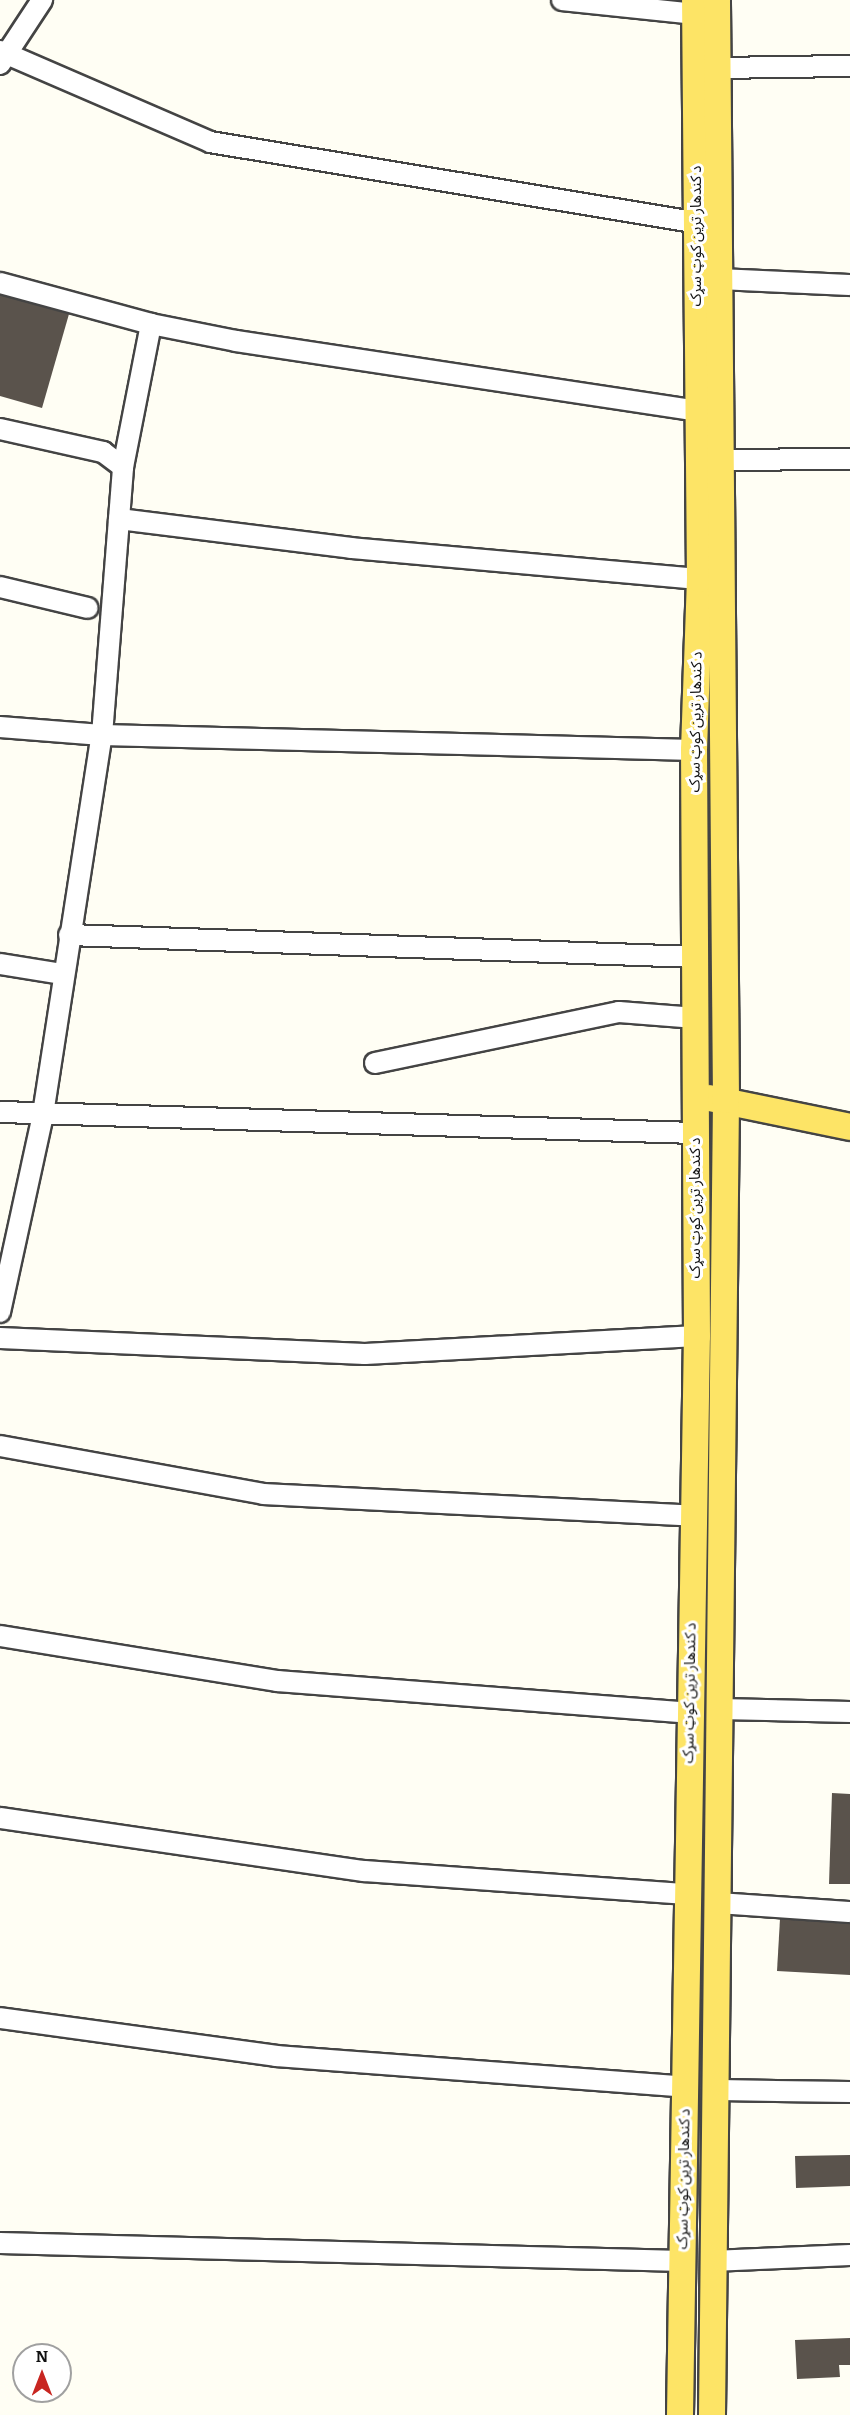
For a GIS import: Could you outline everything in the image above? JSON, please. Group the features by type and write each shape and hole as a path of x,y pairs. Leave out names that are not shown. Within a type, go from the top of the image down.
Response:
{"main road":[{"name":"د کندهار ترين کوټ سړک","path":"712,2415 712,2261 719,2090 717,1903 720,1477 726,1100 723,460 718,279 717,0"},
{"name":"د کندهار ترين کوټ سړک","path":"680,2415 689,1713 697,1336 694,750 700,579 695,7"},
{"path":"696,1097 726,1100 850,1127"},
{"path":"694,1476 720,1477"}],"street":[{"path":"42,0 2,56 210,142 697,223"},
{"path":"562,0 695,7"},
{"path":"718,68 850,66"},
{"path":"718,279 850,285"},
{"path":"0,283 151,324 236,341 698,411"},
{"path":"0,1312 44,1114 62,974 102,735 123,467 151,324"},
{"path":"0,429 104,452 123,467"},
{"path":"723,460 850,459"},
{"path":"119,519 351,548 700,579"},
{"path":"0,587 88,608"},
{"path":"0,727 102,735 694,750"},
{"path":"69,935 696,957"},
{"path":"0,964 62,974"},
{"path":"375,1063 619,1012 696,1018"},
{"path":"0,1112 696,1133"},
{"path":"0,1338 365,1354 697,1336"},
{"path":"0,1446 263,1494 694,1516"},
{"path":"0,1636 277,1681 689,1713"},
{"path":"719,1709 850,1712"},
{"path":"0,1818 364,1871 687,1894"},
{"path":"717,1903 850,1912"},
{"path":"0,2018 276,2056 686,2087"},
{"path":"719,2090 850,2092"},
{"path":"0,2243 683,2261"},
{"path":"712,2261 850,2255"}],"building":[{"path":"0,295 69,314 42,408 0,396"},
{"path":"832,1793 850,1794 850,1884 829,1884"},
{"path":"780,1919 850,1924 850,1975 777,1971"},
{"path":"850,2155 850,2186 796,2188 795,2156"},
{"path":"850,2338 850,2365 839,2365 840,2377 797,2379 795,2340"}]}
